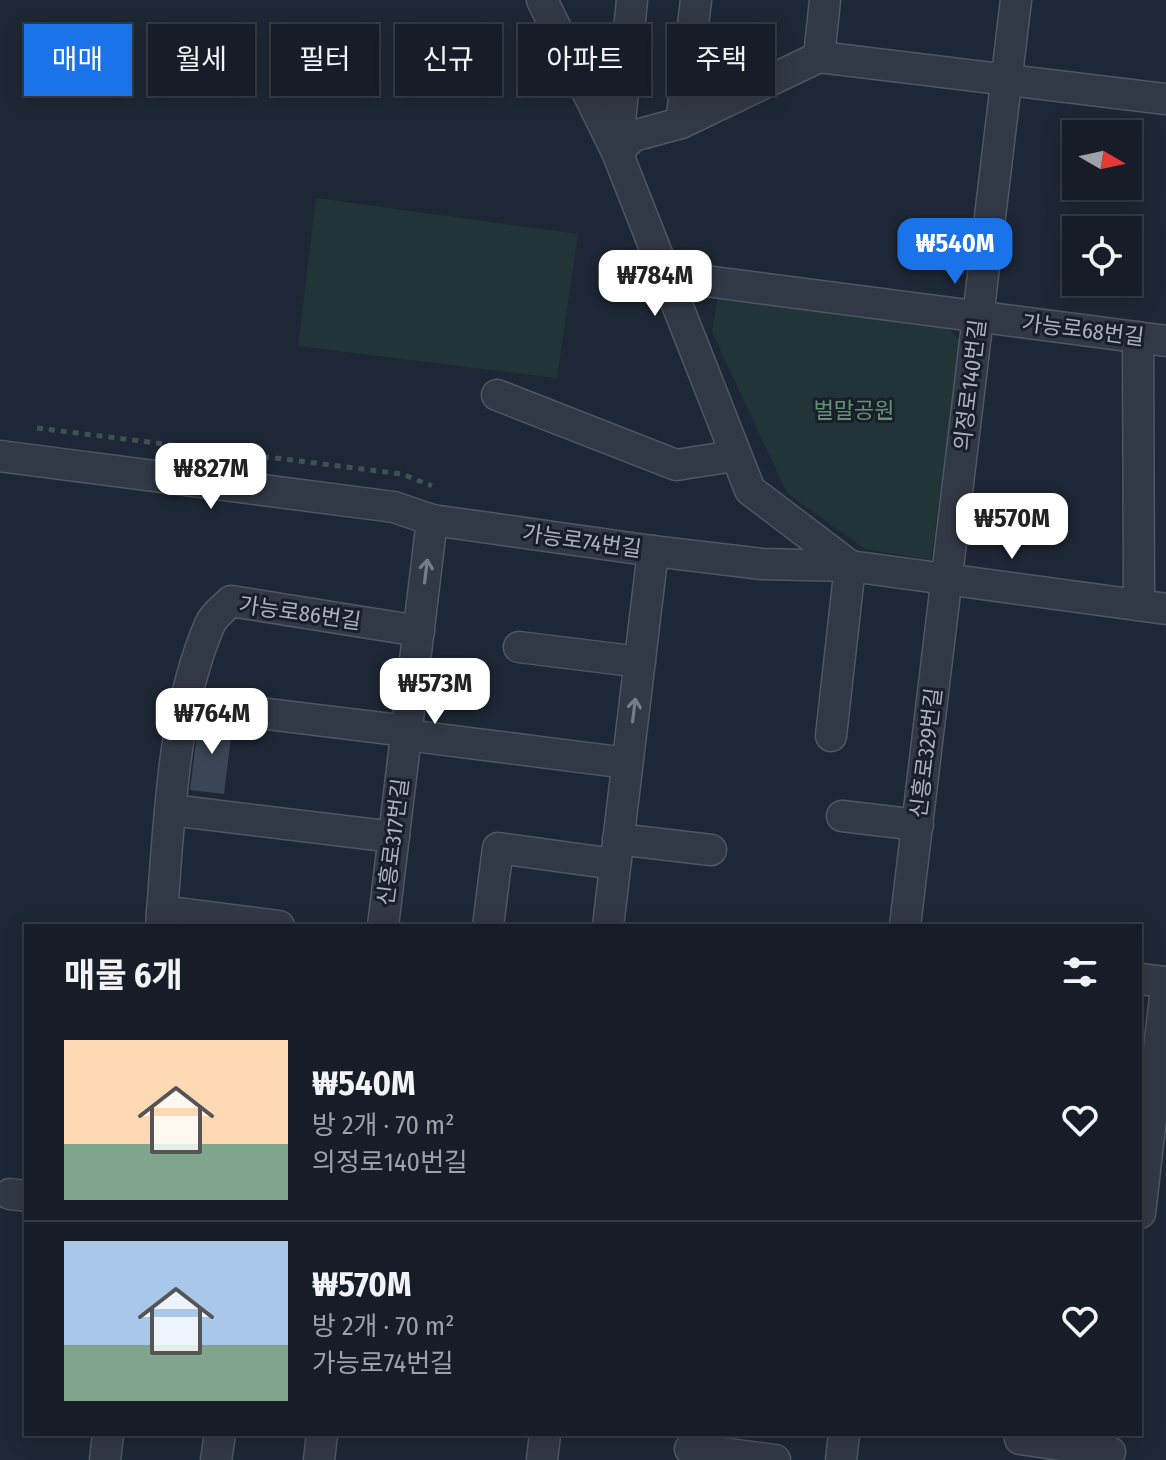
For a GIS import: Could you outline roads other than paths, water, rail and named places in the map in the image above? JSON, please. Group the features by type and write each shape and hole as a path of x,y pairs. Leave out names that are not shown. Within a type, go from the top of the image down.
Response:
{"street":[{"path":"542,0 617,152 668,276 734,456 750,490 850,566 831,736"},
{"path":"617,152 632,0"},
{"path":"681,123 696,0"},
{"path":"819,57 825,0"},
{"name":"의정로140번길","path":"947,579 1016,0"},
{"path":"617,152 633,136 681,123 819,57 1166,99"},
{"name":"가능로68번길","path":"668,276 1152,339"},
{"path":"1152,339 1153,607"},
{"path":"497,395 676,465 734,456"},
{"name":"가능로74번길","path":"0,456 394,507 432,520 653,551 762,564 850,566 1153,607"},
{"name":"신흥로317번길","path":"383,924 432,520"},
{"path":"608,924 653,551"},
{"name":"신흥로329번길","path":"905,924 947,579"},
{"name":"가능로86번길","path":"162,919 171,810 186,704 211,621 231,601 419,631"},
{"path":"519,647 640,662"},
{"path":"186,704 627,763"},
{"path":"171,810 394,837"},
{"path":"842,816 918,825"},
{"path":"488,924 498,848 711,850"},
{"path":"162,919 246,924"},
{"path":"1142,979 1166,982"},
{"path":"1142,1201 1152,1143 1166,989"},
{"path":"105,1460 108,1436"},
{"path":"216,1460 220,1436"},
{"path":"319,1460 322,1436"},
{"path":"542,1460 545,1436"},
{"path":"841,1460 844,1436"},
{"path":"1020,1439 1111,1449"},
{"path":"690,1449 775,1460"}],"park label":[{"name":"벌말공원","path":"854,410"}]}
